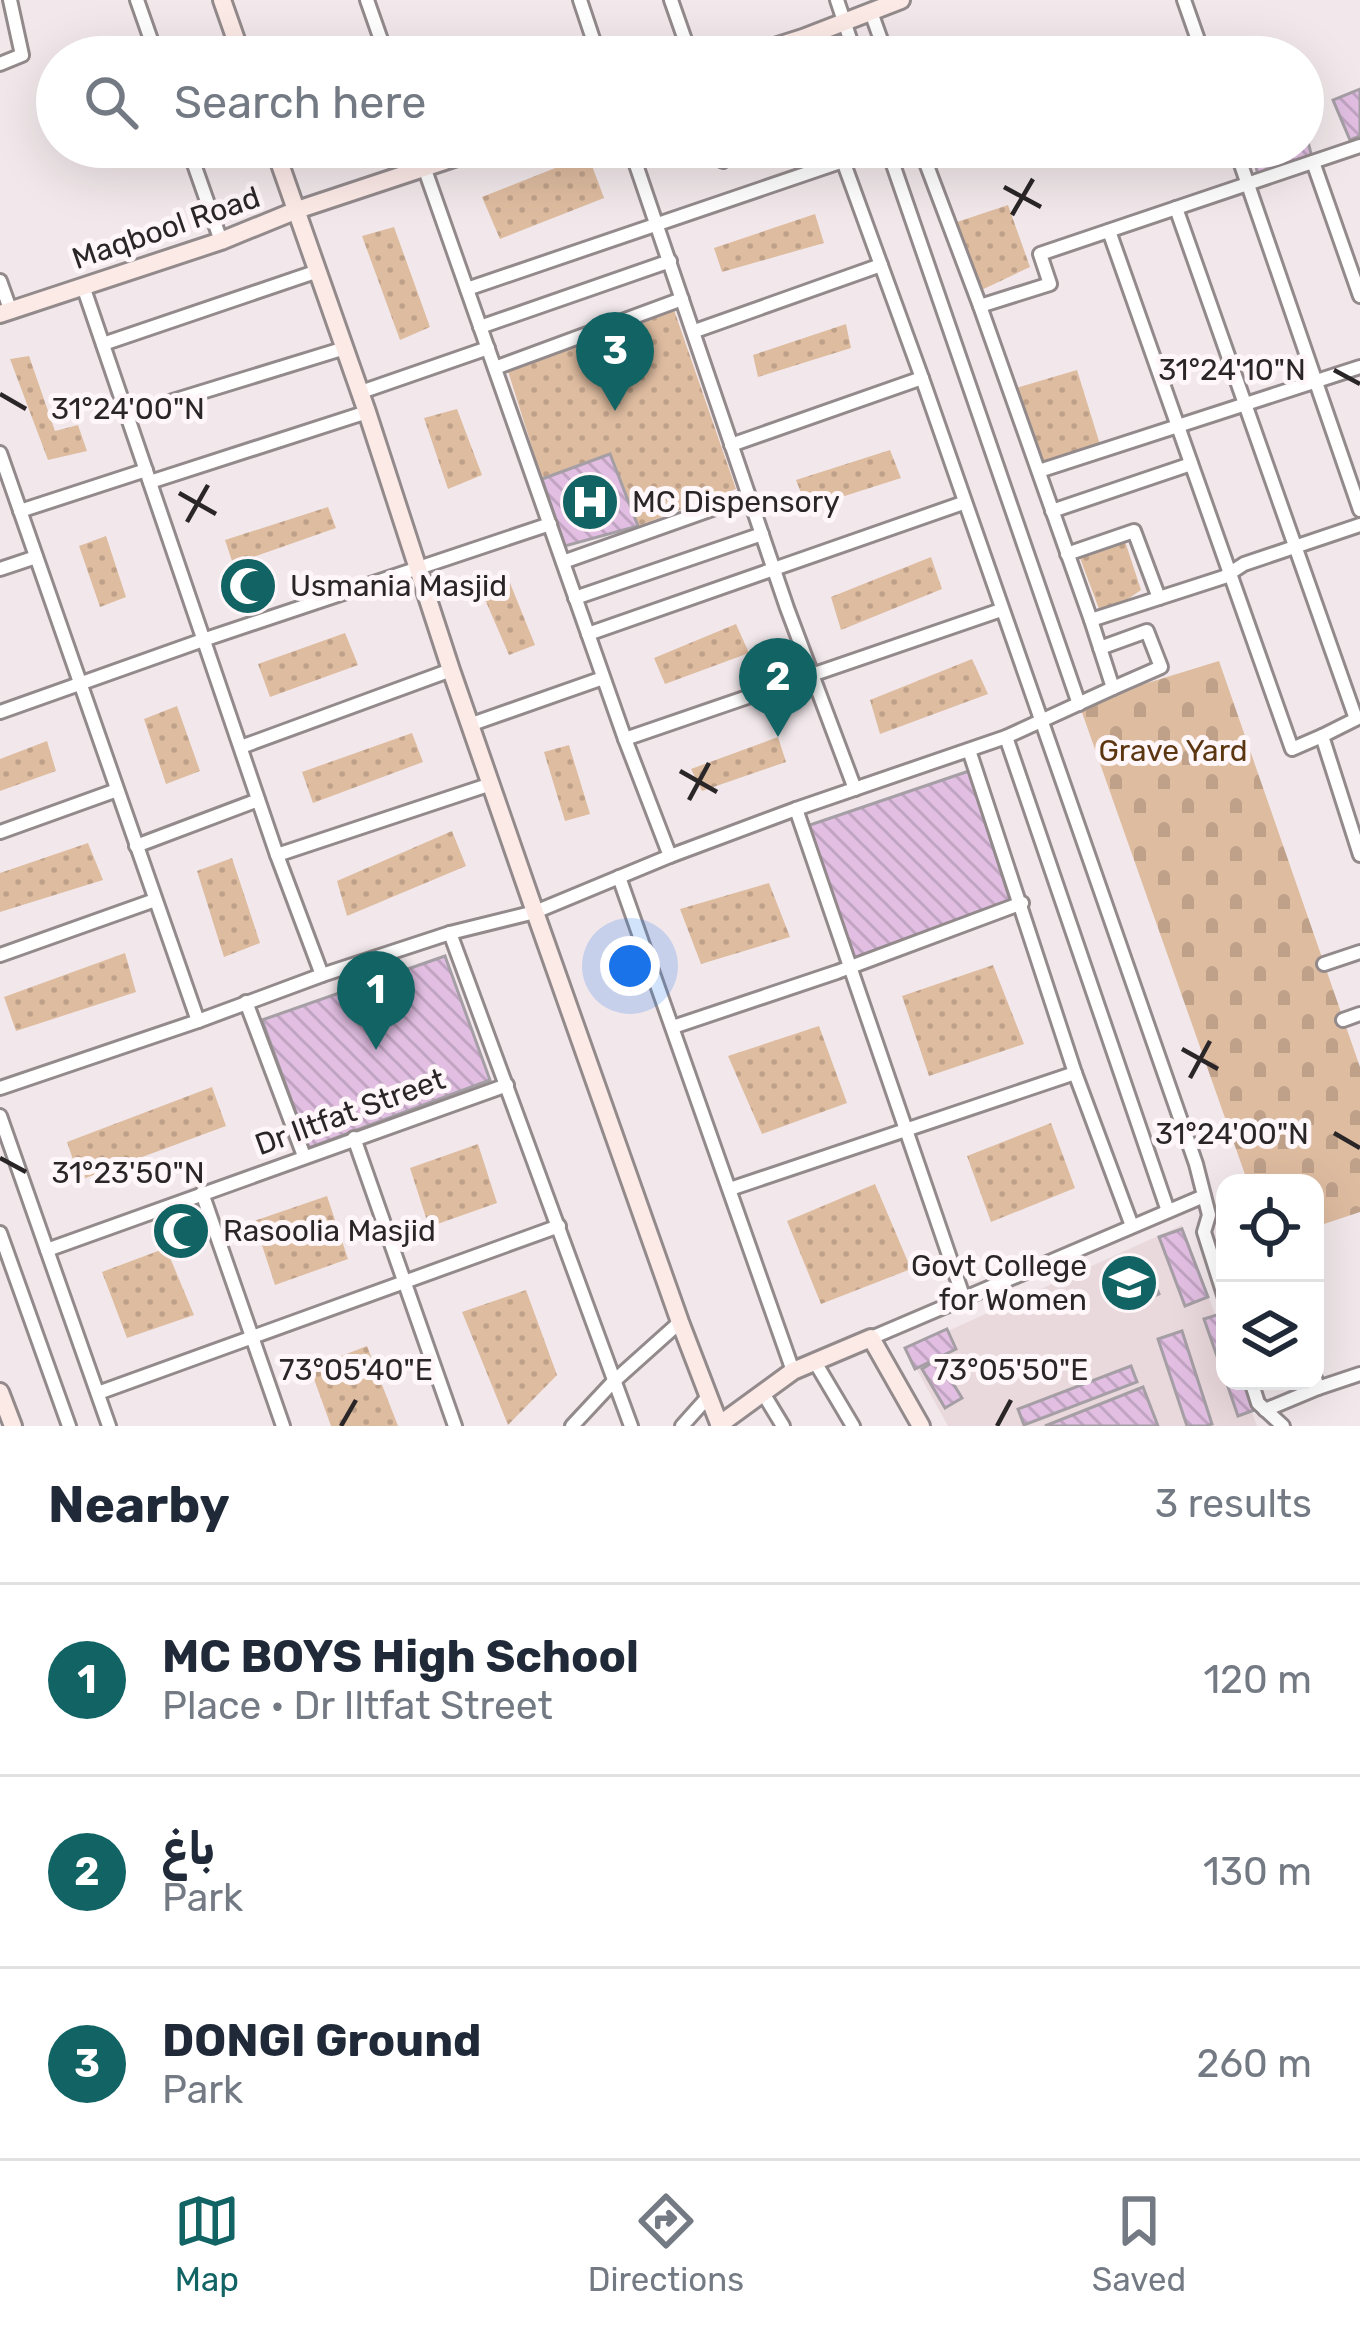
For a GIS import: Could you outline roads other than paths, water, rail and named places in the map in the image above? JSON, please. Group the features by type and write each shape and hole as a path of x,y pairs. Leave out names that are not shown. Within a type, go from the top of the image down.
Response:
{"street":[{"path":"0,64 22,55 10,0"},
{"path":"137,0 150,36"},
{"path":"222,0 235,36"},
{"path":"368,0 380,36"},
{"path":"580,0 592,36"},
{"path":"671,0 684,36"},
{"path":"837,0 849,36"},
{"path":"808,36 901,0"},
{"path":"1184,0 1197,36"},
{"path":"871,12 880,36"},
{"path":"1324,158 1360,146"},
{"path":"195,168 221,241"},
{"path":"281,168 535,912 719,1425 793,1371 1204,1196"},
{"name":"Maqbool Road","path":"5,312 430,168"},
{"path":"637,168 774,569 855,789"},
{"path":"467,289 803,168"},
{"path":"845,168 1151,1033 1204,1196 1209,1215 1204,1232 1220,1282"},
{"path":"894,168 1079,704"},
{"path":"928,168 1113,688"},
{"path":"1242,168 1360,509"},
{"path":"980,306 1050,284 1040,254 1295,168"},
{"path":"1315,168 1360,296"},
{"path":"425,170 670,856"},
{"path":"1109,231 1292,749 1356,719 1176,208"},
{"path":"480,327 670,261"},
{"path":"695,332 881,265"},
{"path":"103,344 318,271"},
{"path":"0,281 5,312"},
{"path":"83,286 322,975"},
{"path":"495,368 682,299"},
{"path":"127,415 345,348"},
{"path":"361,392 488,348"},
{"path":"1039,471 1360,367"},
{"path":"731,445 922,378"},
{"path":"20,511 368,412"},
{"path":"0,453 198,1021"},
{"path":"1052,511 1191,464"},
{"path":"563,562 749,496"},
{"path":"588,634 963,503"},
{"path":"0,712 550,524"},
{"path":"1091,620 1360,525"},
{"path":"1067,554 1134,531 1159,598"},
{"path":"575,598 762,534"},
{"path":"0,569 36,557"},
{"path":"625,739 1001,610"},
{"path":"0,1088 322,975 450,933 535,912 796,809 1006,737 1161,667 1147,631 1100,647"},
{"path":"241,747 451,670"},
{"path":"472,724 603,677"},
{"path":"1322,736 1360,855"},
{"path":"1006,737 1168,1211"},
{"path":"969,750 1132,1226"},
{"path":"277,855 491,784"},
{"path":"0,832 117,790"},
{"path":"136,846 258,800"},
{"path":"796,809 964,1299"},
{"path":"619,877 793,1371"},
{"path":"0,955 155,900"},
{"path":"673,1027 1022,903"},
{"path":"450,933 630,1425"},
{"path":"1324,964 1360,952"},
{"path":"246,1002 304,1156"},
{"path":"1343,1020 1360,1015"},
{"path":"730,1189 1076,1073"},
{"name":"Dr Iltfat Street","path":"47,1250 508,1084"},
{"path":"0,1115 109,1426"},
{"path":"354,1138 455,1426"},
{"path":"202,1193 283,1426"},
{"path":"98,1393 559,1226"},
{"path":"0,1233 69,1426"},
{"path":"572,1426 680,1322"},
{"path":"871,1339 921,1426"},
{"path":"815,1362 853,1426"},
{"path":"1324,1382 1360,1374"},
{"path":"1254,1390 1258,1403 1283,1426"},
{"path":"1265,1410 1304,1390"},
{"path":"0,1392 13,1426"},
{"path":"763,1393 783,1426"},
{"path":"682,1426 707,1398"}],"place":[{"name":"DONGI Ground","path":"615,411"},
{"name":"MC Dispensory","path":"590,502"},
{"name":"Usmania Masjid","path":"248,586"},
{"name":"باغ","path":"778,737"},
{"name":"MC BOYS High School","path":"376,1050"},
{"name":"Rasoolia Masjid","path":"181,1231"},
{"name":"Govt College for Women","path":"1129,1283"}],"park label":[{"name":"Grave Yard","path":"1173,751"}]}
